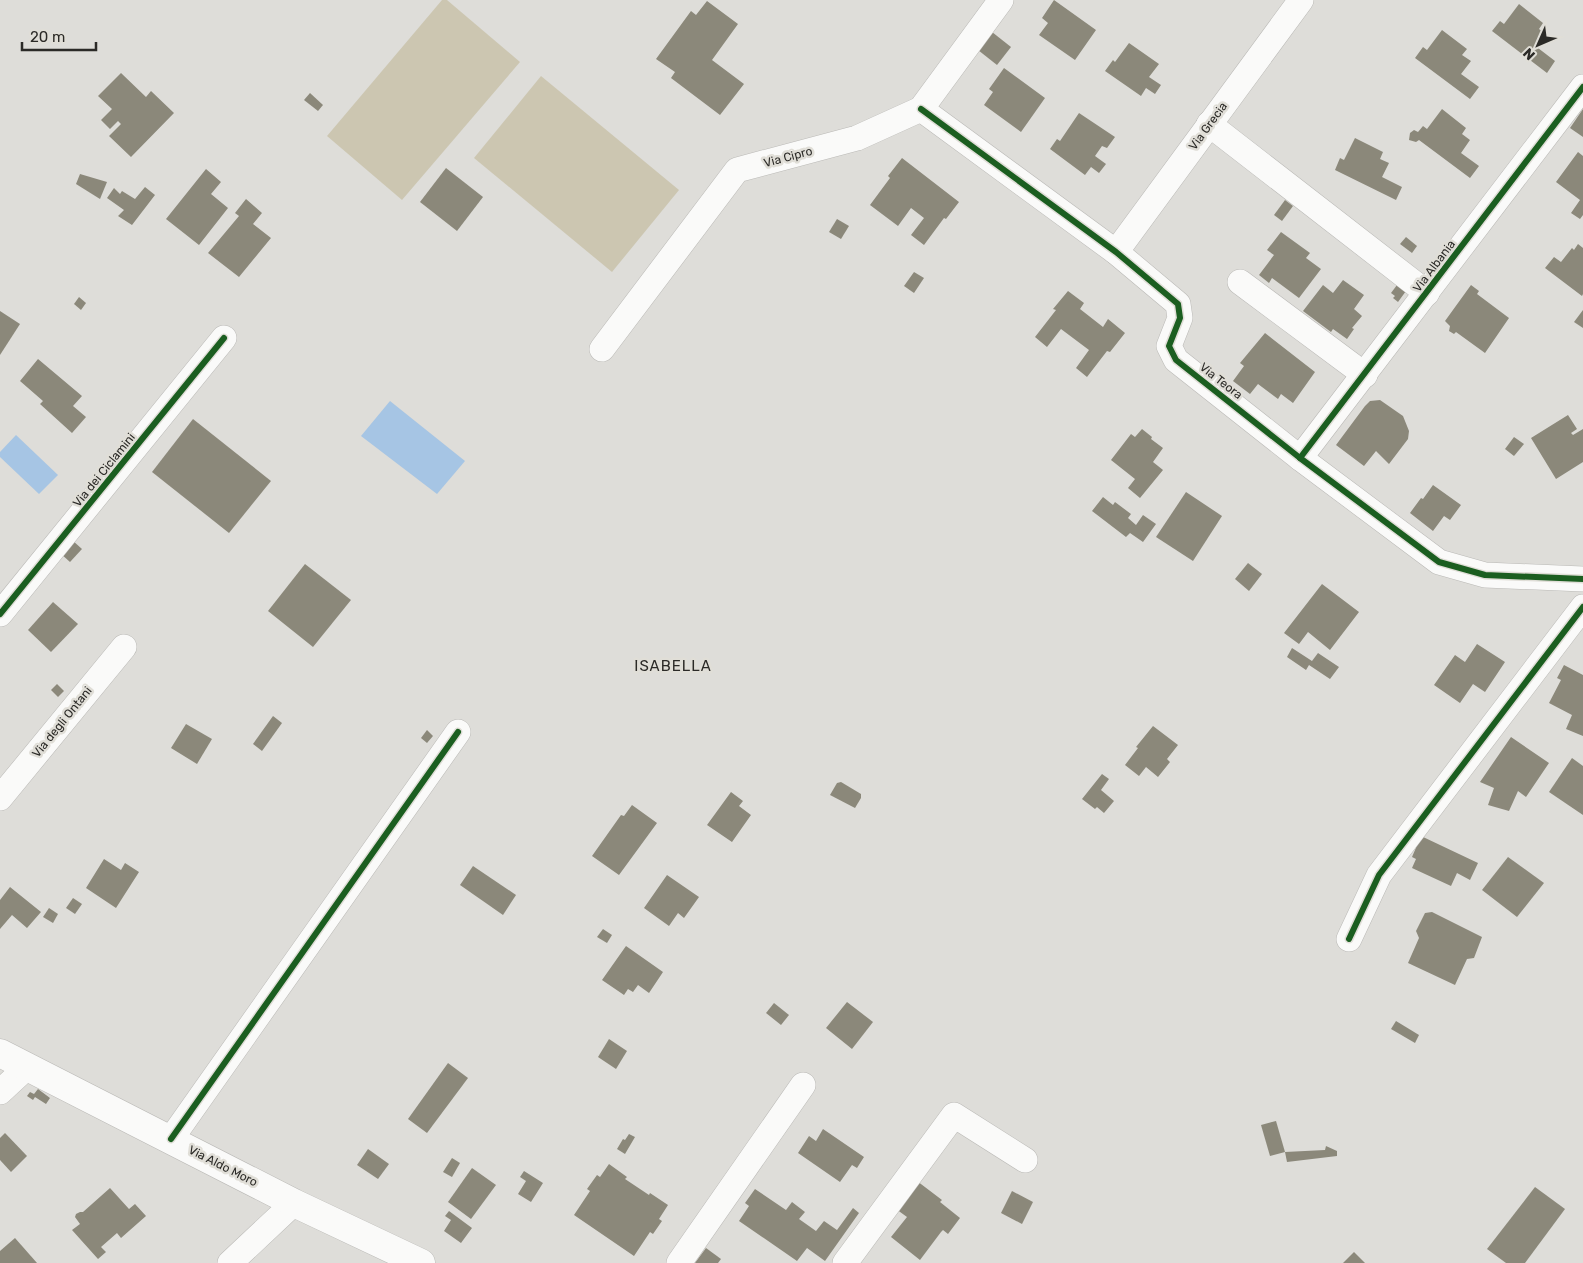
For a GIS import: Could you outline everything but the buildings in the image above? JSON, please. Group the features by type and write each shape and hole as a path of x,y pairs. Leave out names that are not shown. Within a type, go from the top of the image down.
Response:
{"street":[{"name":"Via Cipro","path":"602,349 737,170 857,138 921,109 1002,0"},
{"name":"Via Grecia","path":"1116,252 1301,0"},
{"name":"Via Albania","path":"1300,458 1583,87"},
{"name":"Via Teora","path":"921,109 1116,252 1178,304 1180,318 1169,346 1176,360 1300,458 1439,562 1485,575 1583,579"},
{"path":"1209,124 1427,293"},
{"path":"1240,282 1365,375"},
{"name":"Via dei Ciclamini","path":"0,614 224,338"},
{"path":"1349,939 1379,875 1583,607"},
{"name":"Via degli Ontani","path":"0,798 124,647"},
{"path":"171,1140 458,732"},
{"name":"Via Aldo Moro","path":"0,1052 294,1203 421,1263"},
{"path":"0,1092 27,1067"},
{"path":"679,1263 803,1086"},
{"path":"845,1263 954,1115 1025,1160"},
{"path":"230,1263 294,1203"}],"shaded area":[{"path":"442,0 447,0 520,62 402,200 327,136"},
{"path":"541,76 679,190 612,272 474,158"}],"water":[{"path":"390,401 465,461 437,494 361,436"},
{"path":"16,435 58,475 39,494 0,457 0,452"}],"cycle path":[{"path":"1300,458 1583,87"},
{"path":"921,109 1116,252 1178,304 1180,318 1169,346 1176,360 1300,458 1439,562 1485,575 1583,579"},
{"path":"0,614 224,338"},
{"path":"1349,939 1379,875 1583,607"},
{"path":"171,1139 458,732"}],"district":[{"name":"ISABELLA","path":"673,666"}]}
